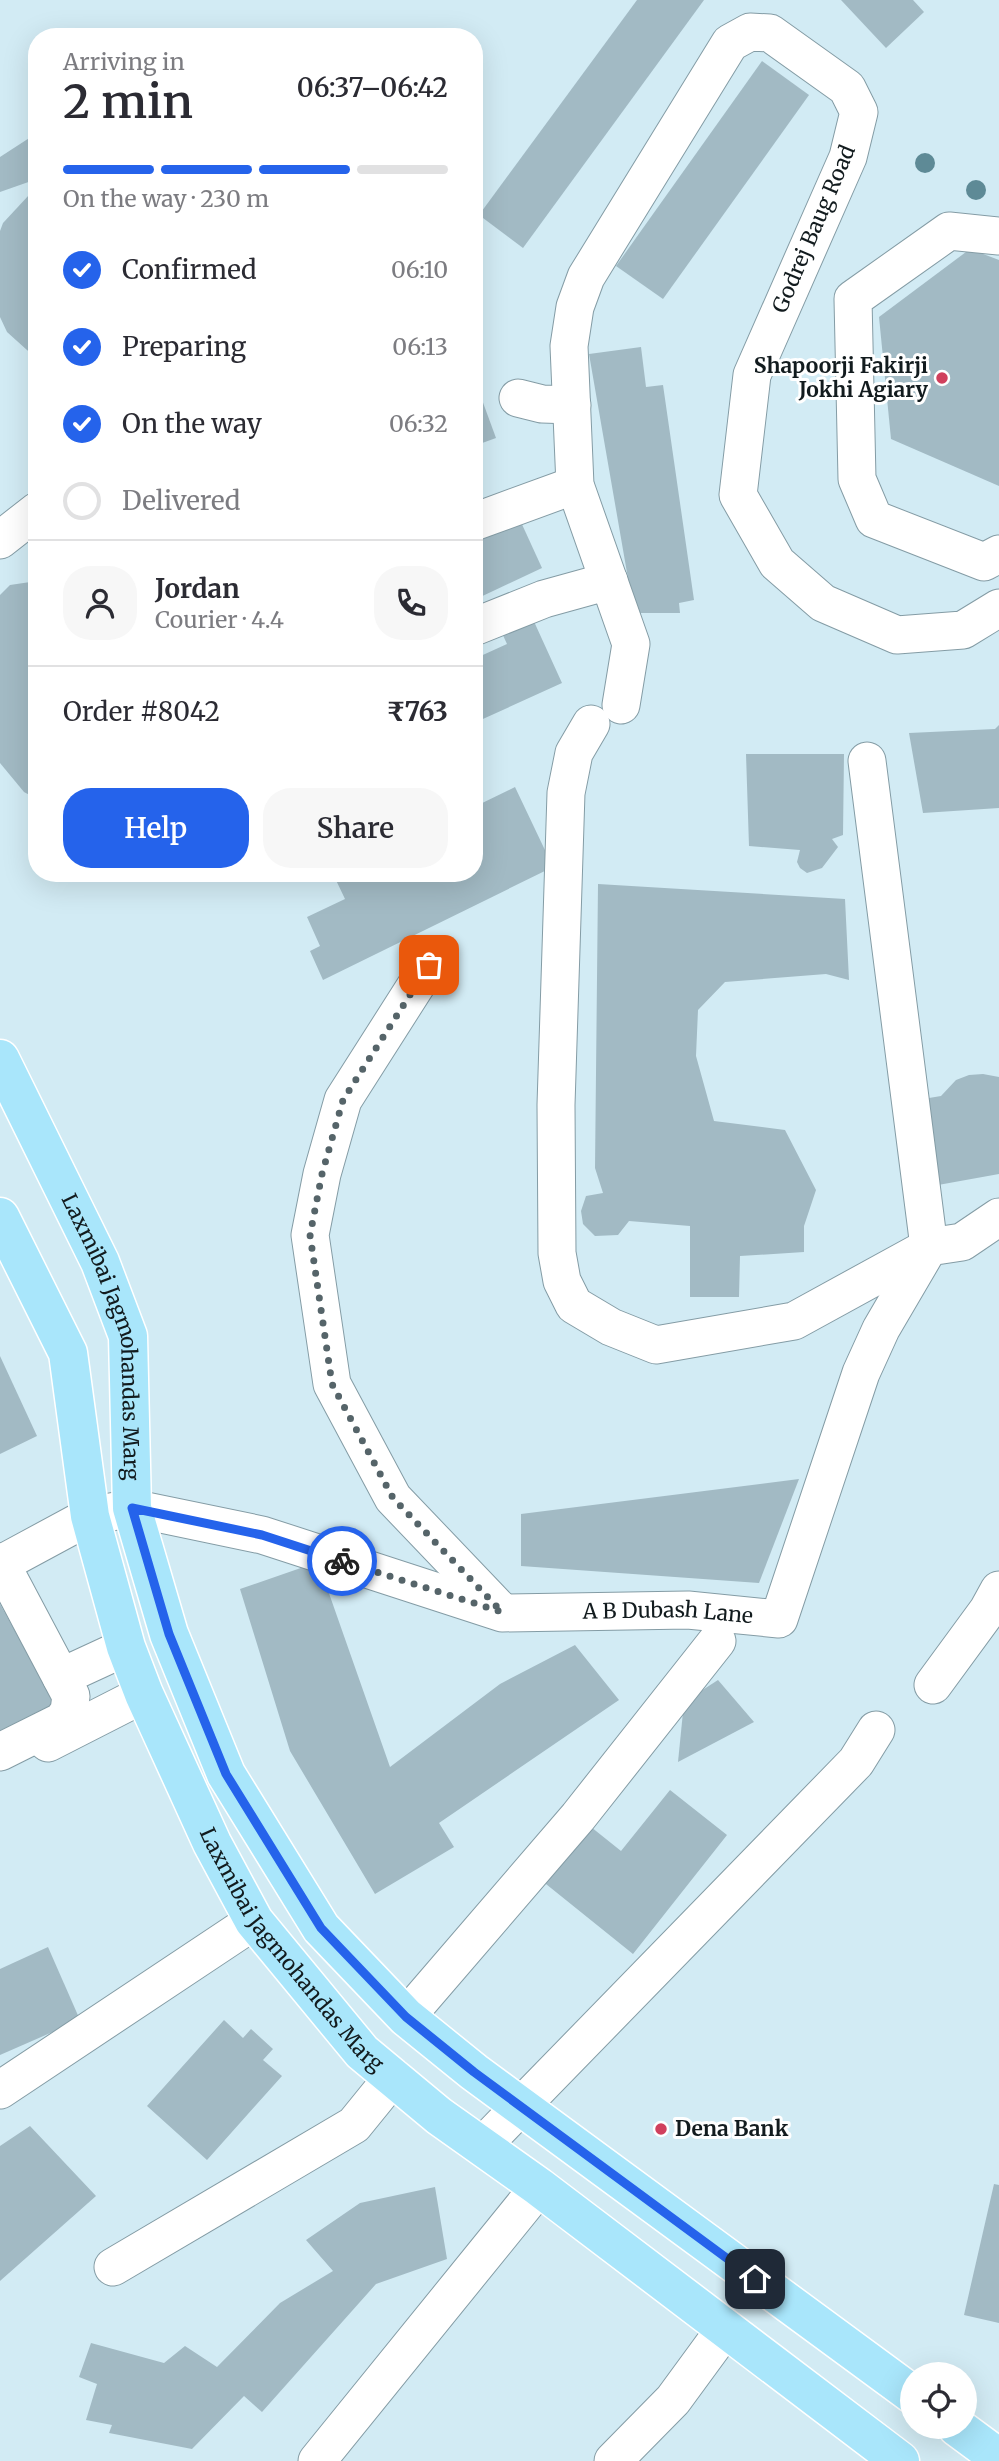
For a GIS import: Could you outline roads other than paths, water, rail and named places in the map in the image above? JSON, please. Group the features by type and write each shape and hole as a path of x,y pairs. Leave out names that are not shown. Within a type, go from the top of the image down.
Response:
{"main road":[{"name":"Laxmibai Jagmohandas Marg","path":"0,1059 100,1262 128,1336 132,1508 169,1634 226,1774 321,1928 406,2017 521,2107 900,2385"},
{"name":"Laxmibai Jagmohandas Marg","path":"0,1217 68,1353 90,1516 126,1647 144,1694 212,1843 254,1921 362,2052 439,2116 539,2188 900,2461"},
{"path":"678,2293 710,2246"},
{"path":"973,2439 999,2458"}],"street":[{"name":"Godrej Baug Road","path":"929,1247 793,1321 656,1345 611,1327 574,1305 562,1281 557,1254 556,1105 566,793 574,753 606,715 631,644 575,485 569,346 575,307 586,277 730,43 750,32 770,33 847,88 859,112 848,157 752,375 738,495 777,563 823,603 897,635 963,631 999,608"},
{"path":"999,236 948,232 853,299 857,479 874,519 984,562 999,554"},
{"path":"517,398 542,404 572,405"},
{"path":"483,519 575,485"},
{"path":"0,540 28,518"},
{"path":"483,623 544,599 608,581"},
{"path":"867,761 929,1247 962,1242 999,1217"},
{"path":"429,965 343,1100 322,1174 310,1235 332,1384 393,1498 502,1612"},
{"name":"A B Dubash Lane","path":"0,1563 90,1516 132,1508 262,1535 502,1612 688,1611 779,1619 861,1373 881,1329 929,1247"},
{"path":"0,1563 71,1696 71,1705 62,1721 0,1752"},
{"path":"933,1685 988,1610 999,1590"},
{"path":"406,2017 578,1817 717,1642"},
{"path":"61,1677 126,1647"},
{"path":"0,1767 144,1694"},
{"path":"482,2146 856,1762 876,1730"},
{"path":"0,2090 254,1921"},
{"path":"113,2267 354,2125 393,2077"},
{"path":"317,2461 539,2188"},
{"path":"613,2461 673,2400 725,2329"}],"place":[{"name":"Shapoorji Fakirji Jokhi Agiary","path":"942,378"},
{"name":"Dena Bank","path":"661,2129"}]}
